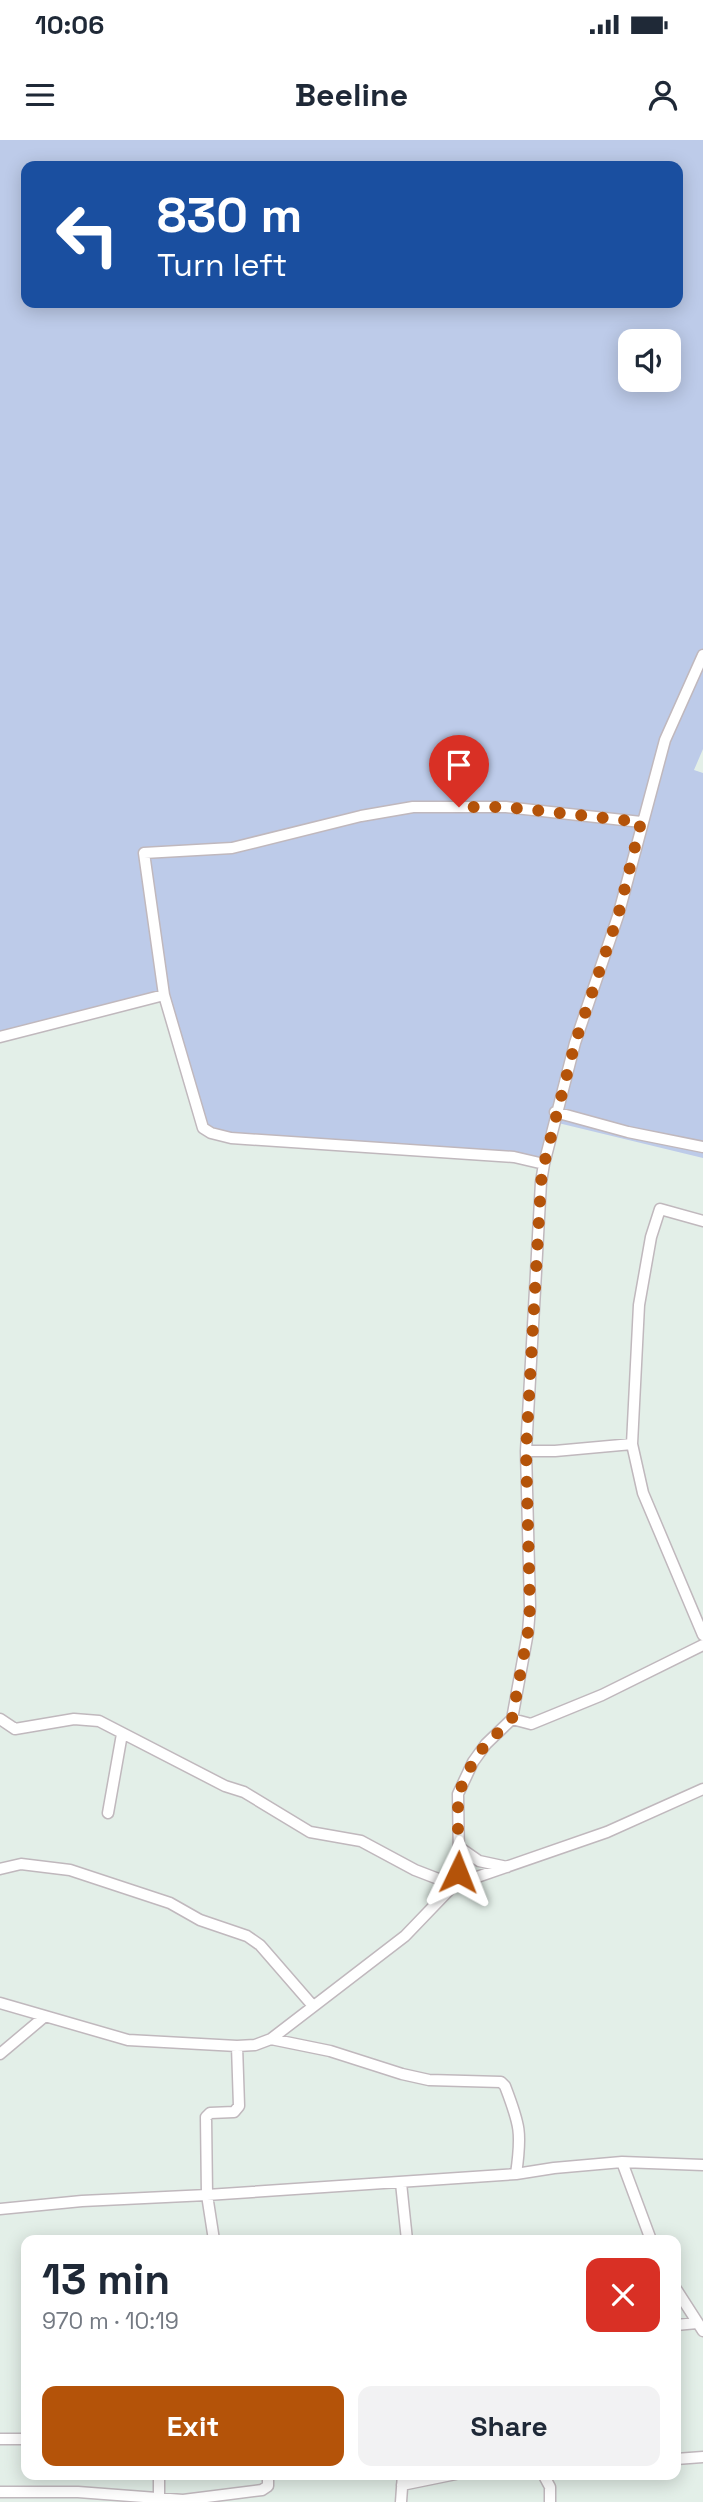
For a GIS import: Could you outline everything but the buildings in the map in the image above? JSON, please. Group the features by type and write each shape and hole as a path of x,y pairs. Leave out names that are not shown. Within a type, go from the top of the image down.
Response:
{"street":[{"path":"454,1885 459,1861 458,1794 464,1777 486,1744 512,1719 528,1632 530,1607 526,1451 544,1164 555,1112 618,916 665,740 703,655"},
{"path":"544,1164 514,1157 232,1138 202,1128 164,995 144,853 232,848 361,816 413,807 506,807 641,822"},
{"path":"0,1037 164,995"},
{"path":"555,1112 628,1132 703,1147"},
{"path":"703,1221 660,1209 651,1237 639,1305 632,1444 643,1493 703,1635"},
{"path":"526,1451 632,1444"},
{"path":"512,1719 531,1724 602,1695 703,1645"},
{"path":"0,1720 15,1729 74,1719 99,1721 225,1786 244,1792 310,1832 360,1842 415,1870 454,1885"},
{"path":"108,1813 122,1734"},
{"path":"0,2003 128,2040 255,2045 271,2039 405,1936 454,1885 607,1832 703,1789"},
{"path":"459,1847 480,1861 510,1867"},
{"path":"0,1869 21,1864 70,1870 170,1903 200,1920 247,1936 261,1945 313,2007"},
{"path":"0,2054 44,2017"},
{"path":"271,2039 330,2051 429,2080 500,2082 505,2086 518,2120 521,2141 516,2174"},
{"path":"213,2235 207,2195 206,2117 210,2113 234,2112 239,2106 237,2046"},
{"path":"622,2162 649,2235"},
{"path":"0,2209 82,2200 401,2183 622,2162 703,2165"},
{"path":"401,2183 406,2235"},
{"path":"681,2297 700,2327"},
{"path":"681,2325 700,2327"},
{"path":"0,2439 21,2439"},
{"path":"681,2459 703,2457"},
{"path":"159,2480 160,2500"},
{"path":"0,2493 78,2492 183,2500 262,2490 268,2486 268,2480"},
{"path":"401,2502 402,2480"},
{"path":"546,2480 550,2487 550,2502"}],"shaded area":[{"path":"0,140 703,140 703,749 694,770 703,773 703,1158 554,1122 544,1164 231,1138 203,1128 164,995 0,1037"}],"route":[{"path":"458,1872 458,1794 473,1762 486,1744 512,1719 528,1632 530,1607 526,1451 544,1164 555,1112 618,916 641,822 506,807 459,807"}]}
